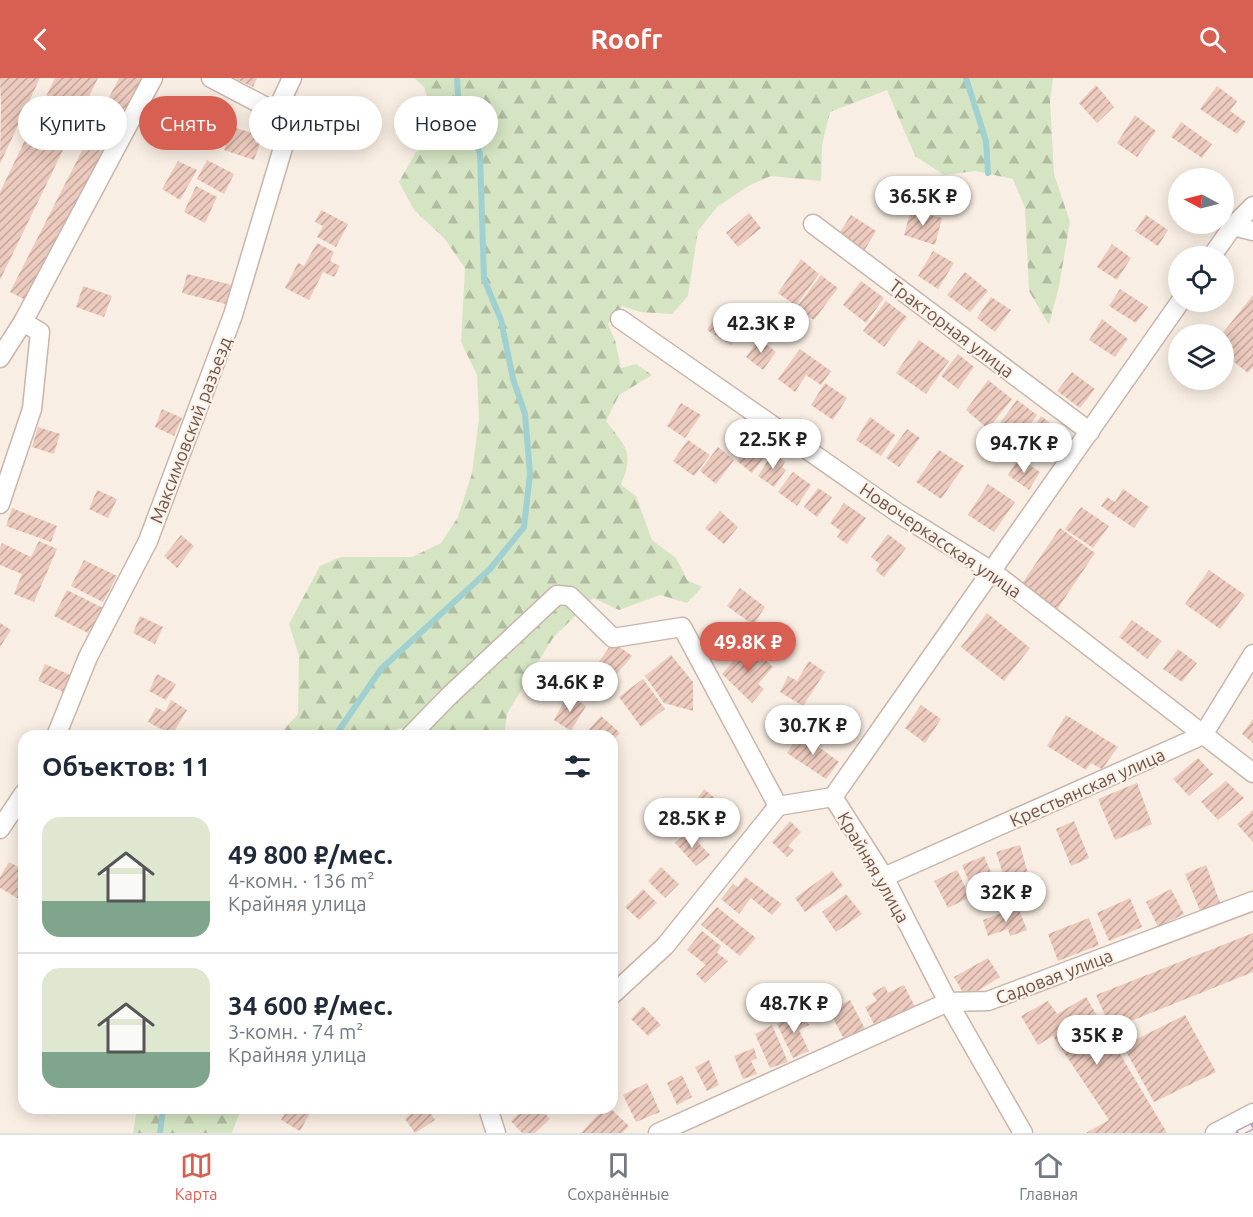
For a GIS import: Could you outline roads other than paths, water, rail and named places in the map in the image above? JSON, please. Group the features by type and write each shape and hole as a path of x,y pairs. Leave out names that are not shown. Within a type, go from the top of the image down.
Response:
{"street":[{"path":"0,358 23,322 153,78"},
{"path":"211,78 249,98"},
{"path":"284,96 292,78"},
{"name":"Максимовский разъезд","path":"58,730 88,657 148,541 233,315 282,150"},
{"path":"1234,225 1253,206"},
{"name":"Тракторная улица","path":"813,224 1090,432"},
{"path":"1234,226 1253,231"},
{"path":"833,797 993,572 1173,312"},
{"name":"Новочеркасская улица","path":"620,320 898,513 993,572 1253,773"},
{"path":"0,504 32,409 40,332 23,322"},
{"path":"416,730 448,696 557,595 570,596 613,638 682,627 777,806 664,946 618,989"},
{"path":"1203,735 1253,654"},
{"name":"Крестьянская улица","path":"884,878 1203,735"},
{"name":"Крайняя улица","path":"777,806 833,797 884,878 948,1002 1023,1133"},
{"path":"0,829 18,802"},
{"name":"Садовая улица","path":"658,1133 948,1002 988,1001 1253,901"},
{"path":"1215,1133 1253,1113"},
{"path":"490,1114 496,1133"}],"waterway":[{"path":"339,730 381,669 490,569 524,527 530,474 525,414 513,379 501,320 484,279 480,153 459,113 457,78"},
{"path":"966,78 986,141 988,173"},
{"path":"160,1133 162,1114"}],"railway":[{"path":"1239,1133 1253,1126"}]}
